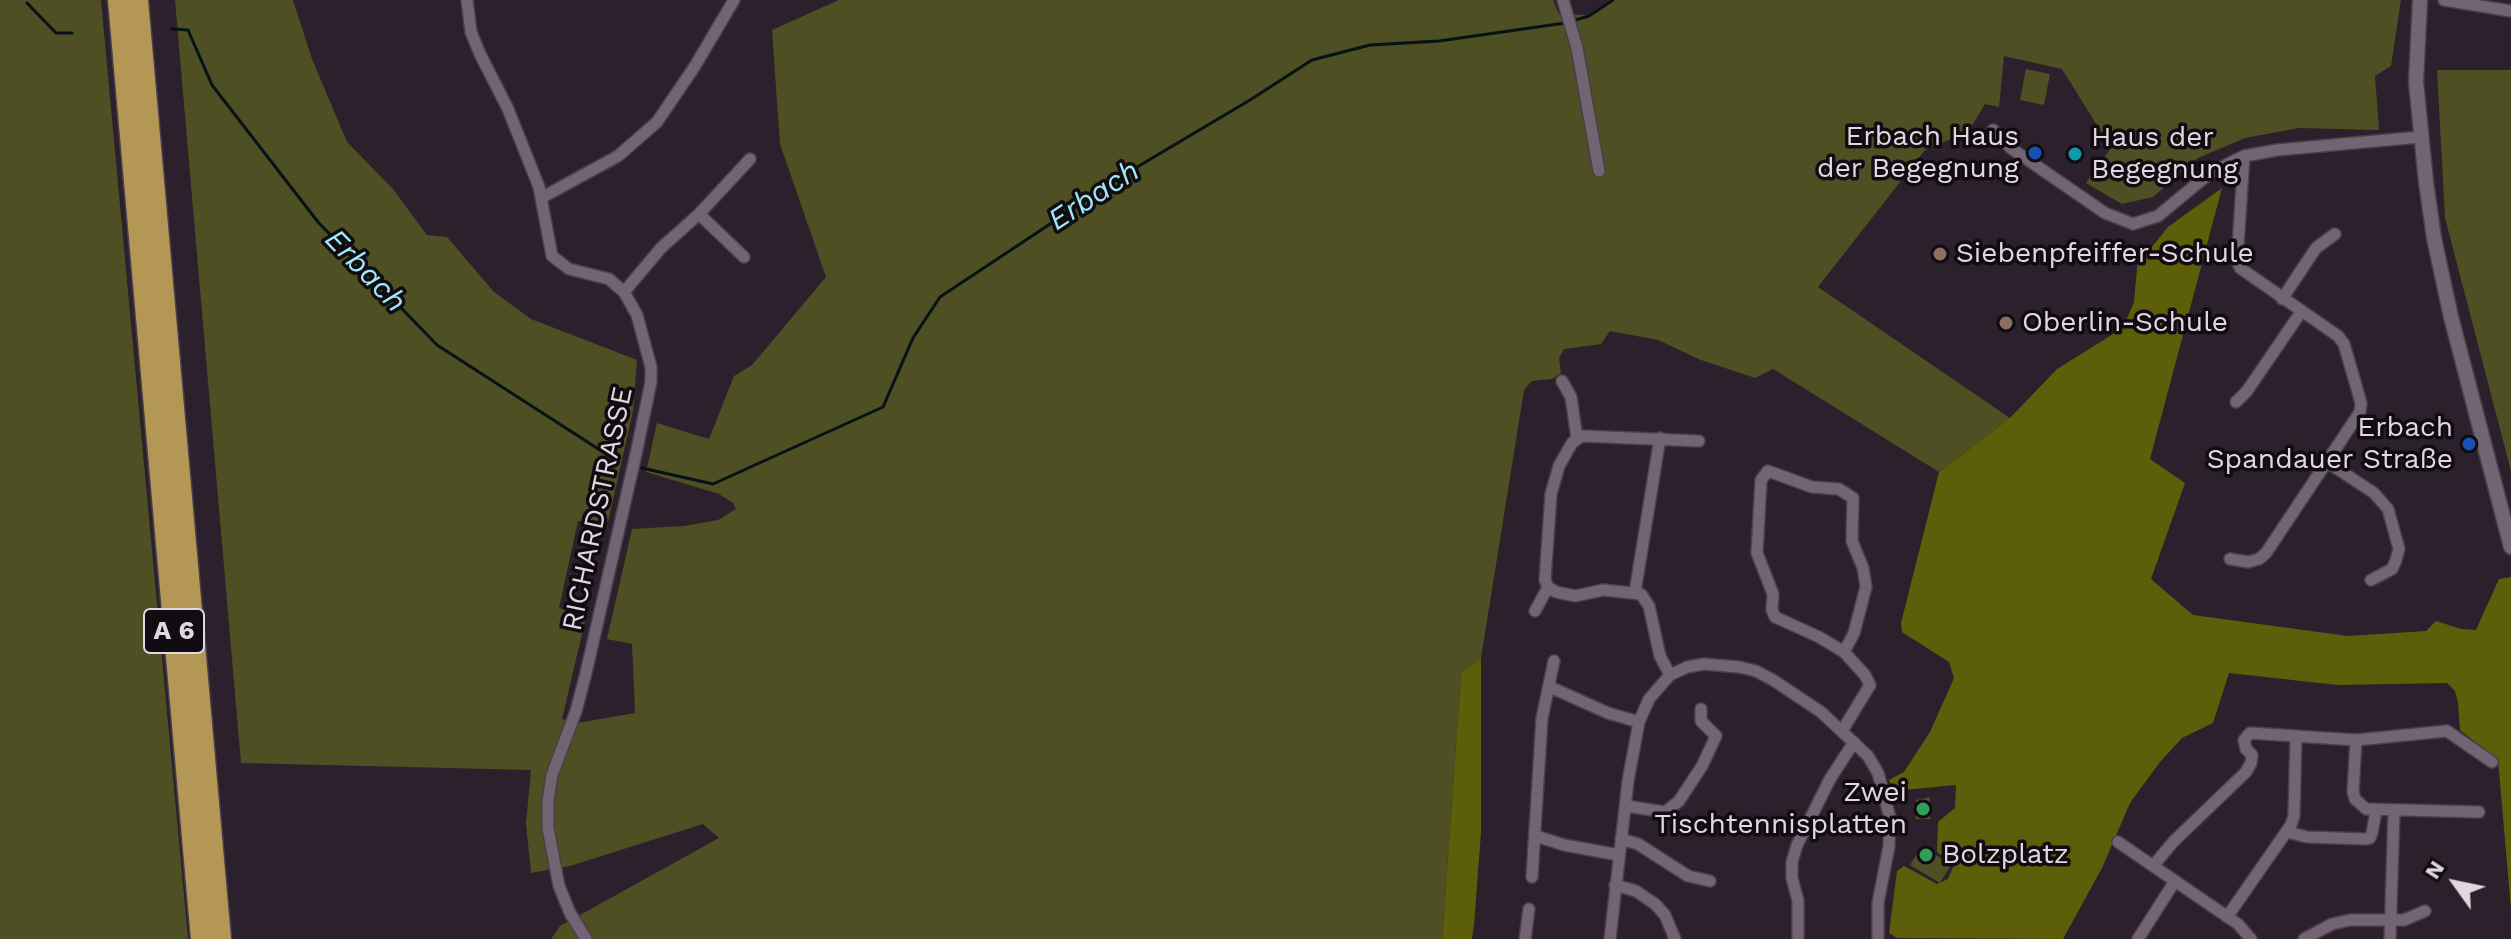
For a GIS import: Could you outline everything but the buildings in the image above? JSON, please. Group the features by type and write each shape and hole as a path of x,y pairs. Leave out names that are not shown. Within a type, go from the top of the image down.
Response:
{"highway":[{"name":"A 6","path":"118,0 201,939"},
{"name":"A 6","path":"138,0 221,939"}],"street":[{"path":"467,0 471,32 516,128 541,198 552,256 569,269 609,279 624,292 661,248 699,214 750,159"},
{"path":"541,198 618,156 657,122 734,0"},
{"path":"1563,0 1599,171"},
{"path":"2420,0 2416,82 2420,137 2437,251 2508,520 2511,547"},
{"path":"2444,0 2511,11"},
{"path":"1993,130 2012,149 2105,213 2133,224 2158,216 2210,173 2244,156 2277,150 2420,137"},
{"path":"2230,559 2248,562 2266,553 2360,412 2361,403 2344,344 2338,336 2240,268 2237,260 2244,156"},
{"path":"699,214 744,257"},
{"path":"2282,299 2316,248 2335,234"},
{"name":"RICHARDSTRASSE","path":"586,939 570,913 559,886 548,828 552,775 576,711 651,382 646,342 637,315 624,292"},
{"path":"2236,402 2247,391 2301,312"},
{"path":"1562,381 1571,397 1577,438 1559,466 1551,494 1545,580 1548,587 1556,592 1575,596 1603,590 1641,594 1649,606 1663,664 1670,675"},
{"path":"1577,438 1699,441"},
{"path":"1635,592 1660,438"},
{"path":"2327,462 2374,493 2388,509 2399,549 2392,569 2371,580"},
{"path":"1842,731 1870,685 1844,652 1781,621 1772,610 1773,594 1757,553 1761,480 1768,471 1812,487 1839,489 1853,498 1852,541 1863,568 1866,587 1854,633 1844,652"},
{"path":"1535,611 1548,587"},
{"path":"1532,877 1542,718 1554,661"},
{"path":"1610,939 1628,781 1639,722 1649,699 1670,675 1687,667 1722,664 1756,671 1796,694 1854,742 1868,756 1878,773 1890,818 1889,846 1878,903 1878,939"},
{"path":"1550,687 1608,713 1639,722"},
{"path":"1626,806 1665,812 1679,801 1702,766 1716,736 1701,721 1701,709"},
{"path":"2153,866 2174,841 2246,772 2252,755 2243,744 2246,735 2252,732 2356,740 2447,731 2492,762"},
{"path":"2227,917 2287,832 2294,816 2296,736"},
{"path":"2356,740 2353,792 2360,805 2376,811 2479,812"},
{"path":"1798,939 1798,901 1792,878 1792,862 1797,845 1830,779 1854,742"},
{"path":"2287,832 2307,837 2370,838 2376,811"},
{"path":"2390,939 2394,811"},
{"path":"1536,836 1575,848 1619,855"},
{"path":"1621,839 1638,844 1688,876 1710,881"},
{"path":"2118,842 2227,917 2251,939"},
{"path":"2138,939 2175,881"},
{"path":"1615,885 1636,891 1655,904 1665,915 1675,939"},
{"path":"1525,939 1529,909"},
{"path":"2304,939 2332,924 2350,920 2412,918 2425,911"}],"shaded area":[{"path":"0,0 101,0 188,939 0,939"},
{"path":"175,0 293,0 312,59 347,142 393,189 427,235 447,237 494,292 531,319 637,360 633,411 608,522 578,521 559,608 586,617 562,719 577,723 635,713 632,644 607,639 632,529 684,526 718,520 736,509 733,503 719,494 646,472 657,423 709,439 734,376 752,365 826,277 780,144 772,30 839,0 1553,0 1559,14 1588,15 1610,0 2401,0 2391,66 2375,76 2379,130 2299,128 2245,138 2198,158 2153,197 2122,204 2086,183 2111,148 2062,69 2004,56 1999,107 1985,104 1968,132 1925,150 1818,287 2010,418 1939,472 1773,369 1755,378 1701,360 1658,340 1610,331 1601,344 1564,349 1559,358 1561,373 1552,379 1532,381 1524,390 1481,658 1461,673 1442,939 551,939 560,926 719,838 703,824 570,866 531,873 526,824 531,770 241,763"},
{"path":"2026,69 2050,74 2044,105 2020,100"},
{"path":"2437,70 2511,70 2511,471 2445,218"},
{"path":"2222,188 2150,459 2185,483 2151,579 2193,615 2348,636 2426,631 2436,621 2476,630 2499,579 2511,577 2511,909 2498,760 2460,730 2455,691 2447,683 2337,685 2229,673 2213,723 2182,738 2130,803 2102,868 2063,939 1897,938 1889,933 1897,871 1904,866 1937,884 1948,879 1954,865 1937,852 1938,822 1955,808 1956,785 1893,791 1889,780 1904,772 1930,732 1954,678 1949,662 1902,632 1901,623 1939,472 2010,418 2057,369 2123,328 2134,302 2138,258 2147,253 2168,227"},
{"path":"1481,658 1481,832 1474,925 1472,939 1442,939 1461,673"},
{"name":"Zwei Tischtennisplatten","path":"1930,797 1930,819 1916,819 1916,800"},
{"name":"Bolzplatz","path":"1922,846 1951,865 1940,883 1910,865"}],"waterway":[{"name":"Erbach","path":"1572,21 1589,16 1613,0"},
{"name":"Erbach","path":"27,3 56,33 72,33"},
{"name":"Erbach","path":"642,468 713,484 883,407 913,338 940,297 1127,173 1312,60 1370,45 1439,41 1565,23"},
{"name":"Erbach","path":"172,29 188,30 212,85 318,222 437,345 617,461"}],"place":[{"name":"Erbach Haus der Begegnung","path":"2035,153"},
{"name":"Haus der Begegnung","path":"2075,154"},
{"name":"Siebenpfeiffer-Schule","path":"1940,254"},
{"name":"Oberlin-Schule","path":"2006,323"},
{"name":"Erbach Spandauer Straße","path":"2469,444"},
{"name":"Zwei Tischtennisplatten","path":"1923,809"},
{"name":"Bolzplatz","path":"1926,855"}]}
